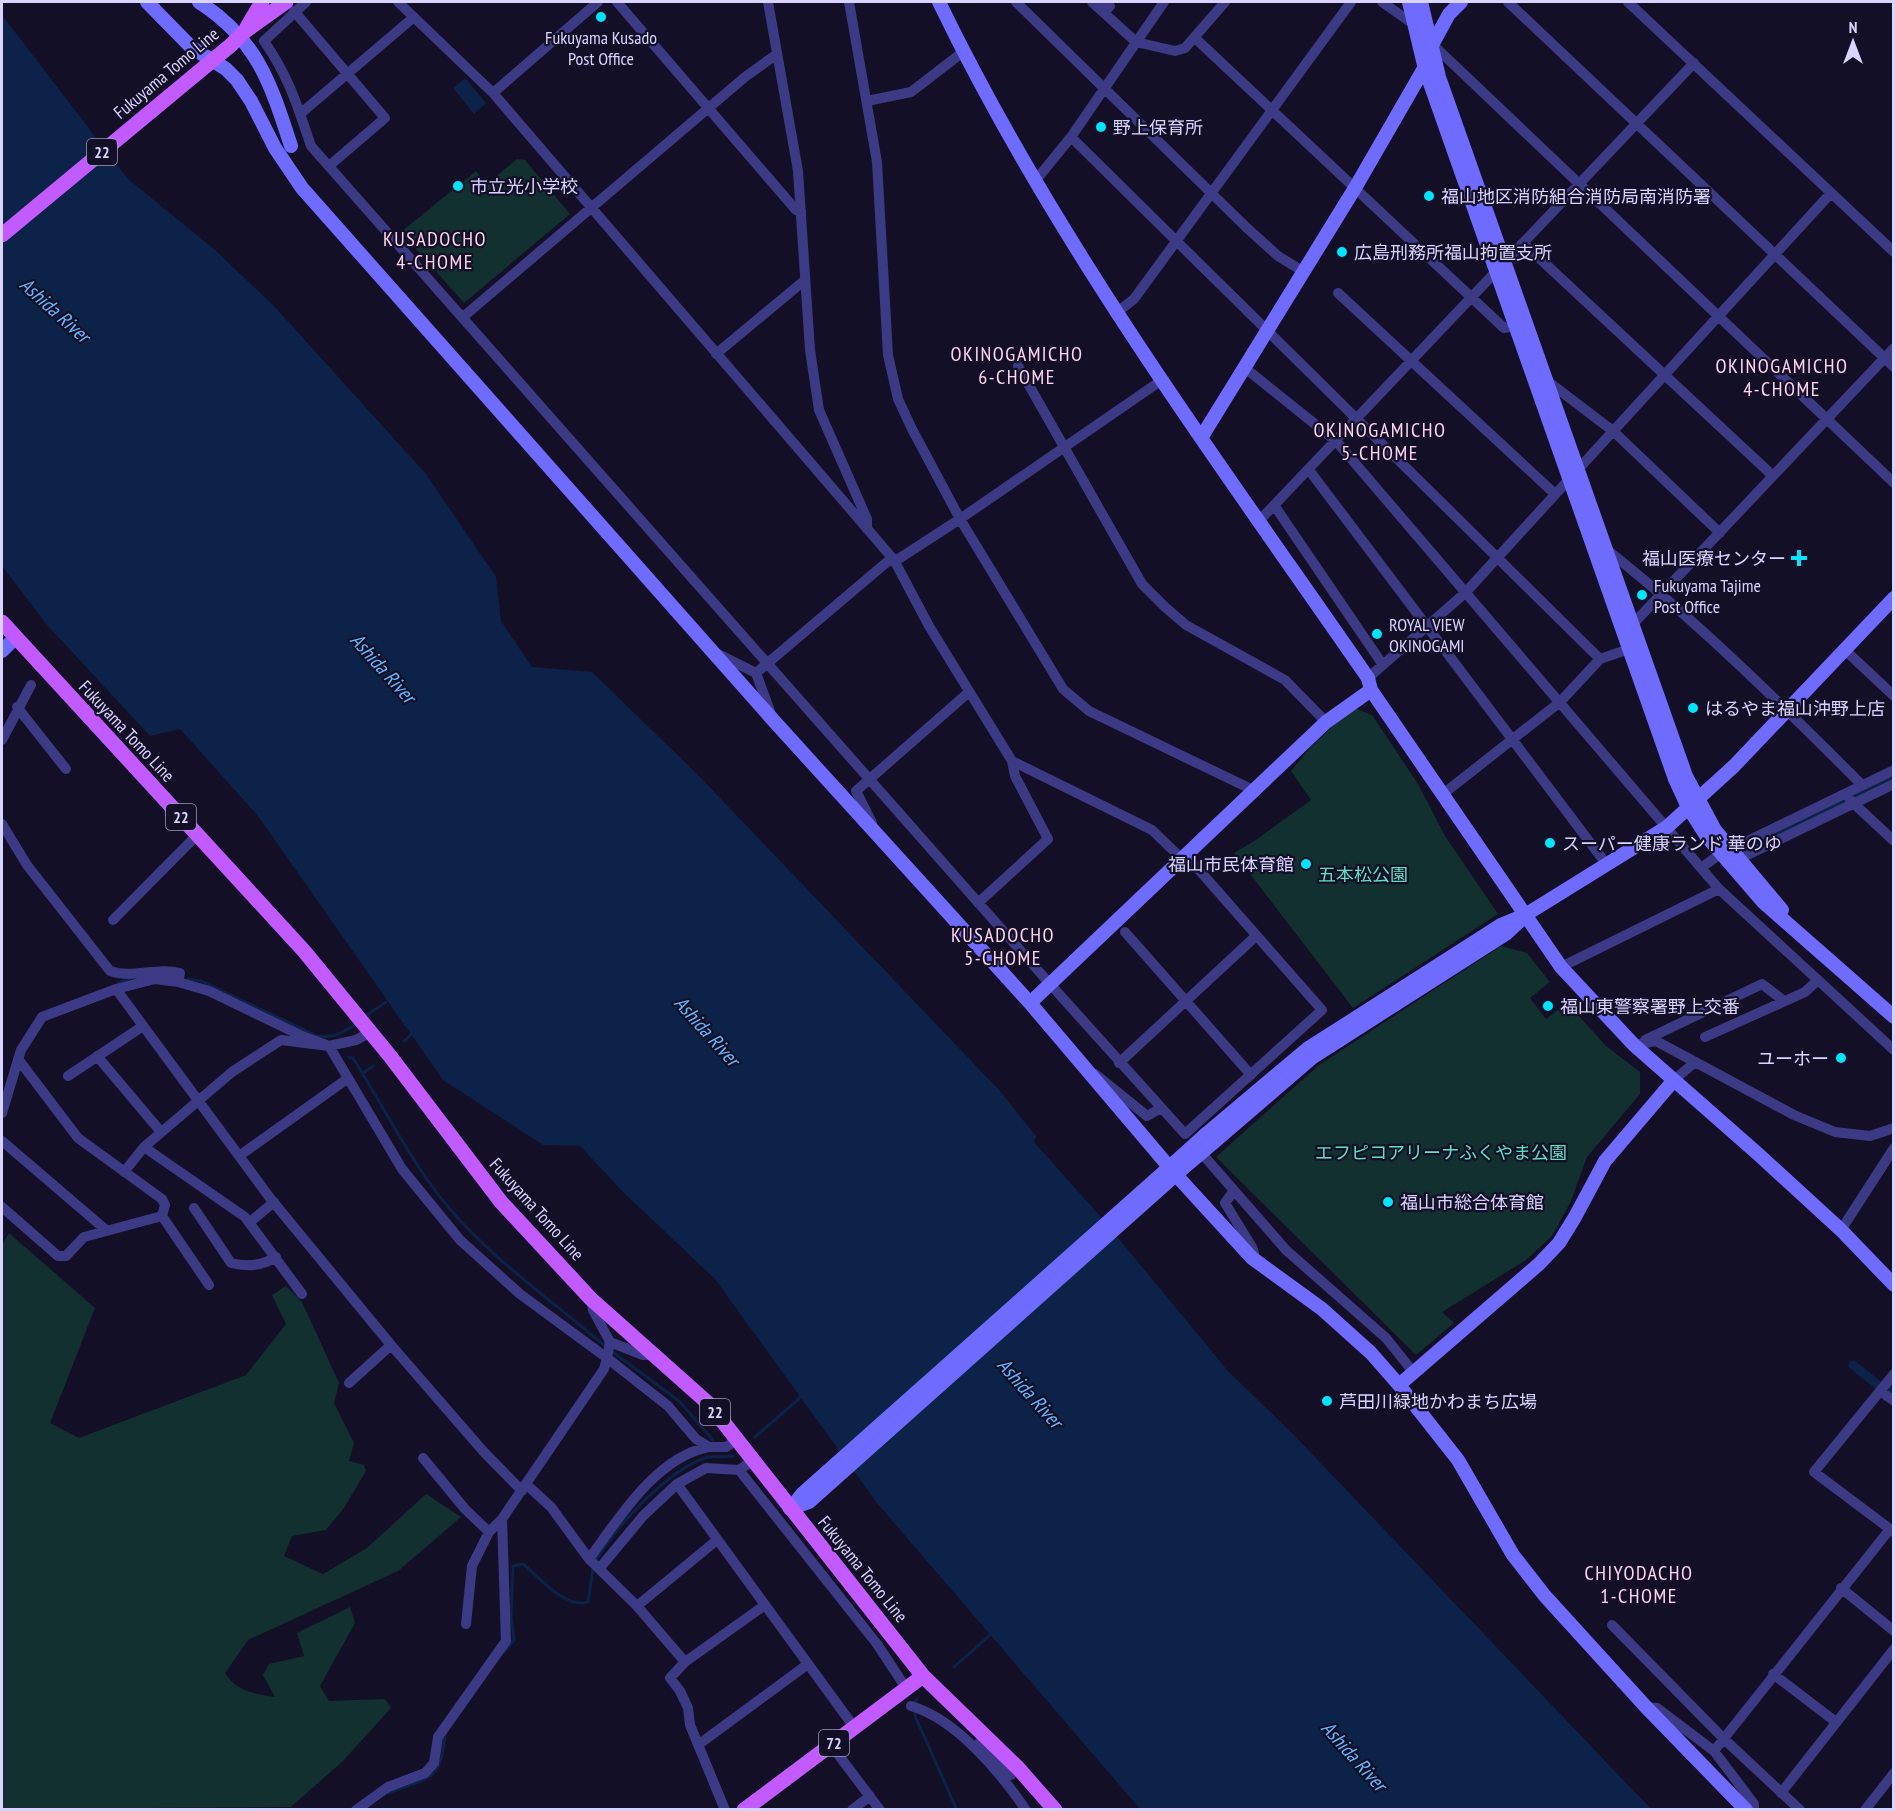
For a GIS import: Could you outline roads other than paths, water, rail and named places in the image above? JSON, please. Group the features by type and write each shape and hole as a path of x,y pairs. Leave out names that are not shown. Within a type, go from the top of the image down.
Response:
{"main road":[{"name":"Fukuyama Tomo Line","path":"2,236 231,45 244,32 262,2"},
{"name":"Fukuyama Tomo Line","path":"244,32 290,7"},
{"name":"Fukuyama Tomo Line","path":"2,622 14,639 304,951 364,1024 501,1202 591,1299 709,1404 923,1676 1015,1772 1055,1809"},
{"name":"72","path":"744,1809 923,1676"}],"street":[{"path":"147,2 207,64 237,80 275,148 302,188 880,840 1030,1003 1076,1061 1171,1172 1251,1258 1322,1309 1371,1353 1458,1460 1520,1563 1545,1596 1646,1707 1746,1809"},
{"path":"199,2 226,21 255,55 280,112 291,146"},
{"path":"306,2 290,7 264,40 283,68 311,146 1119,1063 1185,1134 1233,1192 1286,1250 1386,1338 1414,1373"},
{"path":"398,2 492,93 894,560 969,692 1012,761 1015,776 1048,839 978,903"},
{"path":"492,93 598,2"},
{"path":"617,2 796,210 801,211"},
{"path":"768,2 798,171 810,350 819,410 867,519 867,529"},
{"path":"849,2 877,162 888,355 898,399 960,519 1051,673 1073,699 1089,711 1254,790"},
{"path":"939,2 963,52 1116,313 1561,967 1634,1045 1841,1230 1893,1285"},
{"path":"1016,2 1278,256 1304,272"},
{"path":"1092,2 1136,42 1175,51 1185,48 1225,2"},
{"path":"1104,13 1110,6 1105,2"},
{"path":"1036,180 1071,137 1164,2"},
{"path":"1116,313 1134,299 1351,2"},
{"path":"1382,2 1415,26 1893,483"},
{"path":"1408,2 1425,69 1545,380 1629,649 1675,779 1763,902 1808,939 1893,1017"},
{"path":"1421,2 1439,77 1500,267 1515,326 1605,549 1686,776 1692,803"},
{"path":"1201,438 1355,188 1425,69 1432,44 1449,14 1461,2"},
{"path":"1508,2 1893,367"},
{"path":"1628,2 1893,252"},
{"path":"290,7 385,118 329,166"},
{"path":"300,114 414,16"},
{"path":"1195,38 1503,328 1515,326"},
{"path":"867,101 911,92 963,52"},
{"path":"463,317 744,77 777,54"},
{"path":"1259,520 1694,63"},
{"path":"1071,137 1600,659"},
{"path":"1030,1003 1183,856 1326,722 1370,684 1383,665 1465,593 1831,193"},
{"path":"1523,243 1772,476"},
{"path":"716,354 805,280"},
{"path":"1338,292 1555,494"},
{"path":"1632,624 1893,348"},
{"path":"1018,366 1142,584 1165,608 1186,625 1284,680 1326,722"},
{"path":"1245,368 1336,441 1719,889 1893,1050"},
{"path":"756,673 887,562 894,560 960,519 1162,380"},
{"path":"1545,380 1613,431 1720,533"},
{"path":"1309,470 1607,865"},
{"path":"1274,505 1383,665"},
{"path":"1605,549 1662,594 1788,711 1862,785"},
{"path":"790,1509 806,1498 1209,1138 1313,1057 1508,933 1525,915 1667,827 1734,766 1846,651 1893,598"},
{"path":"2,651 14,639"},
{"path":"1443,794 1560,702 1600,659 1629,649"},
{"path":"1846,651 1893,696"},
{"path":"714,653 756,673 774,721"},
{"path":"2,740 17,707 31,685"},
{"path":"880,840 856,791 969,692"},
{"path":"17,707 66,769"},
{"path":"1012,761 1152,830 1183,856 1322,1010 1185,1134"},
{"path":"1848,798 1862,785 1893,770"},
{"path":"1701,868 1848,798 1893,784"},
{"path":"1848,798 1893,841"},
{"path":"2,824 27,865 110,971 119,975 168,970 180,973 178,982"},
{"path":"113,920 197,835"},
{"path":"1730,854 1808,939"},
{"path":"1561,967 1719,889"},
{"path":"1125,932 1251,1075"},
{"path":"1119,1063 1256,936"},
{"path":"2,1113 18,1059 42,1017 116,989 155,979 178,982 209,991 302,1036 329,1046 402,1169 460,1240 520,1294 608,1350 668,1406 707,1449"},
{"path":"1705,1037 1805,992 1818,980"},
{"path":"1634,1045 1762,984 1784,1001"},
{"path":"116,989 274,1202 391,1345 483,1451 524,1488 551,1507 594,1564 637,1606 685,1662"},
{"path":"124,1172 144,1147 232,1072 281,1040 329,1046 356,1040 364,1024"},
{"path":"68,1076 143,1026"},
{"path":"1634,1045 1656,1041 1794,1115 1835,1132 1870,1136 1893,1128"},
{"path":"97,1056 161,1132"},
{"path":"18,1059 78,1138 162,1199 165,1205 162,1216 209,1285"},
{"path":"1076,1061 1147,1116 1161,1108"},
{"path":"1399,1385 1539,1264 1559,1243 1605,1161 1674,1080 1694,1063"},
{"path":"239,1156 347,1079"},
{"path":"2,1141 106,1230"},
{"path":"144,1147 250,1222 302,1294"},
{"path":"1841,1230 1893,1148"},
{"path":"1233,1192 1225,1203 1252,1247 1254,1252 1251,1258"},
{"path":"250,1222 274,1202"},
{"path":"2,1207 58,1256 66,1256 84,1237 162,1216"},
{"path":"194,1208 231,1263 243,1266 267,1263 276,1257"},
{"path":"466,1624 472,1566 489,1532 502,1519 524,1488 604,1369 608,1350 592,1310 591,1299"},
{"path":"349,1383 391,1345"},
{"path":"608,1350 643,1355 654,1354"},
{"path":"1714,1751 1841,1588 1892,1531 1814,1472 1892,1379"},
{"path":"1880,1391 1893,1401"},
{"path":"594,1564 629,1505 653,1478 693,1452 726,1447 738,1439"},
{"path":"706,1466 707,1449"},
{"path":"423,1458 465,1509 489,1532"},
{"path":"594,1564 676,1484 706,1466 739,1470 754,1460"},
{"path":"739,1470 877,1644 906,1688"},
{"path":"676,1484 854,1726"},
{"path":"356,1809 388,1787 425,1773 434,1763 438,1737 506,1641 502,1519"},
{"path":"637,1606 717,1540"},
{"path":"1841,1588 1893,1631"},
{"path":"725,1809 690,1725 688,1708 680,1691 670,1678 685,1662 765,1605"},
{"path":"1612,1624 1724,1739 1800,1809"},
{"path":"1781,1793 1893,1649"},
{"path":"698,1744 808,1664"},
{"path":"1773,1674 1836,1722"},
{"path":"914,1707 978,1743 1015,1772 1034,1809"},
{"path":"1646,1707 1657,1708 1714,1751 1754,1804 1754,1809"},
{"path":"957,1732 1009,1786 1026,1809"},
{"path":"831,1745 880,1809"},
{"path":"1865,1809 1893,1773"},
{"path":"852,1809 870,1796"}],"water":[{"name":"Ashida River","path":"2,15 127,178 215,250 274,306 426,474 496,577 501,621 532,667 592,672 697,774 999,1090 1036,1136 1034,1142 1100,1216 1228,1371 1292,1433 1651,1809 1140,1809 877,1503 715,1279 624,1193 580,1146 543,1145 443,1080 258,816 180,729 150,736 48,626 2,566"},
{"path":"465,78 486,103 474,114 453,88"}],"waterway":[{"path":"1752,845 1894,777"},
{"path":"118,983 132,978"},
{"path":"188,979 201,981 317,1036 333,1036 356,1024"},
{"path":"363,1018 386,1002"},
{"path":"404,1041 413,1033"},
{"path":"349,1057 353,1058 416,1164 465,1226 510,1268 605,1346"},
{"path":"363,1073 373,1066"},
{"path":"610,1350 679,1401 713,1440"},
{"path":"1853,1365 1877,1384"},
{"path":"1890,1389 1894,1392"},
{"path":"755,1437 801,1397"},
{"path":"595,1562 628,1517 659,1487 690,1465 705,1458 733,1456"},
{"path":"505,1651 514,1640 511,1616 513,1566 523,1564 553,1591 579,1603 588,1602 593,1568"},
{"path":"954,1667 990,1635"},
{"path":"917,1699 915,1716 957,1810"},
{"path":"388,1793 423,1780 436,1769 440,1761 445,1734"}],"place":[{"name":"Fukuyama Kusado Post Office","path":"601,17"},
{"name":"野上保育所","path":"1101,127"},
{"name":"市立光小学校","path":"458,186"},
{"name":"福山地区消防組合消防局南消防署","path":"1429,196"},
{"name":"広島刑務所福山拘置支所","path":"1342,252"},
{"name":"福山医療センター","path":"1799,558"},
{"name":"Fukuyama Tajime Post Office","path":"1642,595"},
{"name":"ROYAL VIEW OKINOGAMI","path":"1377,634"},
{"name":"はるやま福山沖野上店","path":"1693,708"},
{"name":"スーパー健康ランド 華のゆ","path":"1550,843"},
{"name":"福山市民体育館","path":"1306,864"},
{"name":"福山東警察署野上交番","path":"1548,1006"},
{"name":"ユーホー","path":"1841,1058"},
{"name":"福山市総合体育館","path":"1388,1202"},
{"name":"芦田川緑地かわまち広場","path":"1327,1401"}],"district":[{"name":"KUSADOCHO 4-CHOME","path":"435,250"},
{"name":"OKINOGAMICHO 6-CHOME","path":"1017,366"},
{"name":"OKINOGAMICHO 4-CHOME","path":"1782,378"},
{"name":"OKINOGAMICHO 5-CHOME","path":"1380,442"},
{"name":"KUSADOCHO 5-CHOME","path":"1003,946"},
{"name":"CHIYODACHO 1-CHOME","path":"1639,1584"}],"park label":[{"name":"五本松公園","path":"1363,874"},
{"name":"エフピコアリーナふくやま公園","path":"1441,1152"}]}
